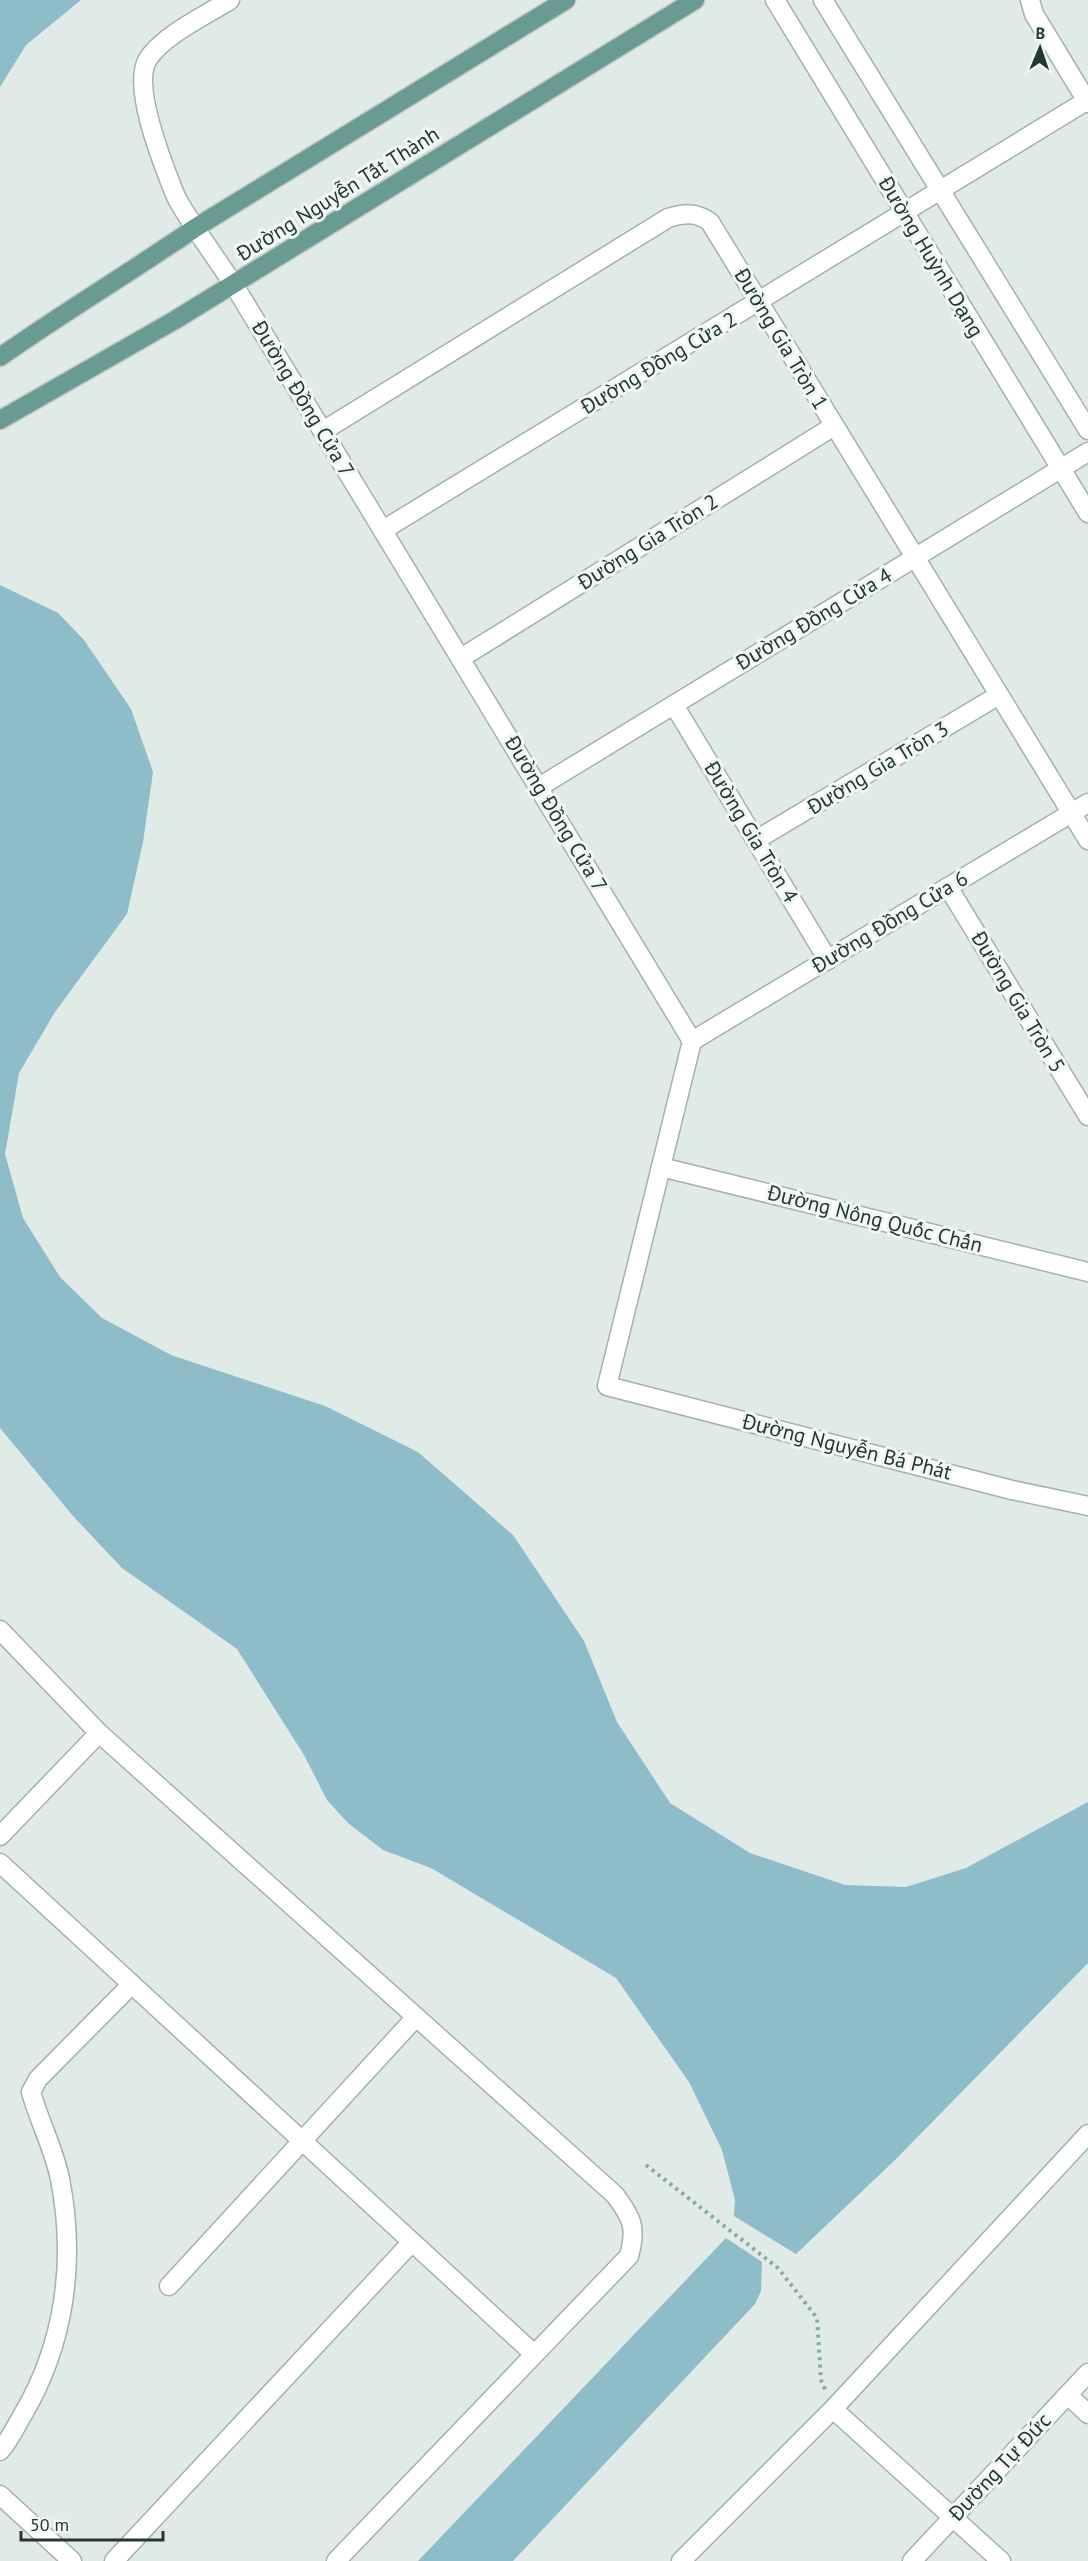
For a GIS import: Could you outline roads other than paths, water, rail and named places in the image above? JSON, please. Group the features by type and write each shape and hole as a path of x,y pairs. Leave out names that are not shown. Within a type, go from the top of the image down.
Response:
{"main road":[{"path":"0,357 76,304 142,265 195,228 566,0"},
{"name":"Đường Nguyễn Tất Thành","path":"0,420 106,362 234,285 695,0"}],"street":[{"name":"Đường Đồng Cửa 7","path":"230,0 157,46 146,61 142,79 148,117 175,194 234,285 692,1041"},
{"name":"Đường Huỳnh Dạng","path":"775,0 1088,513"},
{"name":"Đường Huỳnh Dạng","path":"823,0 1088,430"},
{"path":"1030,0 1034,14 1088,101"},
{"name":"Đường Đồng Cửa 2","path":"383,530 1088,101"},
{"name":"Đường Gia Tròn 1","path":"323,431 668,218 685,213 700,215 711,222 758,303 1088,840"},
{"name":"Đường Gia Tròn 2","path":"461,658 834,426"},
{"name":"Đường Đồng Cửa 4","path":"539,787 1088,452"},
{"name":"Đường Gia Tròn 3","path":"756,840 999,695"},
{"name":"Đường Gia Tròn 4","path":"674,705 828,960"},
{"name":"Đường Đồng Cửa 6","path":"692,1041 1088,803"},
{"name":"Đường Gia Tròn 5","path":"948,887 1088,1116"},
{"path":"661,1167 692,1041"},
{"name":"Đường Nông Quốc Chấn","path":"661,1167 1088,1272"},
{"name":"Đường Nguyễn Bá Phát","path":"661,1167 607,1386 1012,1490 1088,1506"},
{"path":"0,1630 99,1733 615,2195 630,2216 634,2236 629,2256 336,2561"},
{"path":"0,1836 99,1733"},
{"path":"0,1863 534,2354"},
{"path":"0,2451 36,2393 53,2353 63,2312 67,2268 67,2224 60,2176 31,2092 38,2079 132,1984"},
{"path":"170,2286 417,2017"},
{"path":"681,2561 833,2409 1088,2134"},
{"path":"114,2561 412,2242"},
{"name":"Đường Tự Đức","path":"912,2561 1088,2373"},
{"path":"1068,2395 1088,2414"},
{"path":"833,2409 1001,2561"},
{"path":"0,2495 72,2561"}],"water":[{"path":"0,0 81,0 26,45 0,87"},
{"path":"0,585 58,613 84,640 131,709 153,772 143,842 127,914 55,1012 19,1073 5,1154 23,1218 60,1277 102,1318 171,1355 325,1406 418,1452 513,1535 584,1641 617,1722 670,1803 750,1853 845,1885 906,1887 966,1868 1088,1802 1088,1963 895,2160 796,2254 734,2216 735,2200 722,2150 689,2082 616,1978 431,1868 383,1850 348,1823 327,1800 304,1755 237,1649 122,1568 73,1516 0,1428"},
{"path":"726,2238 762,2262 761,2291 755,2304 513,2561 418,2561"}]}
